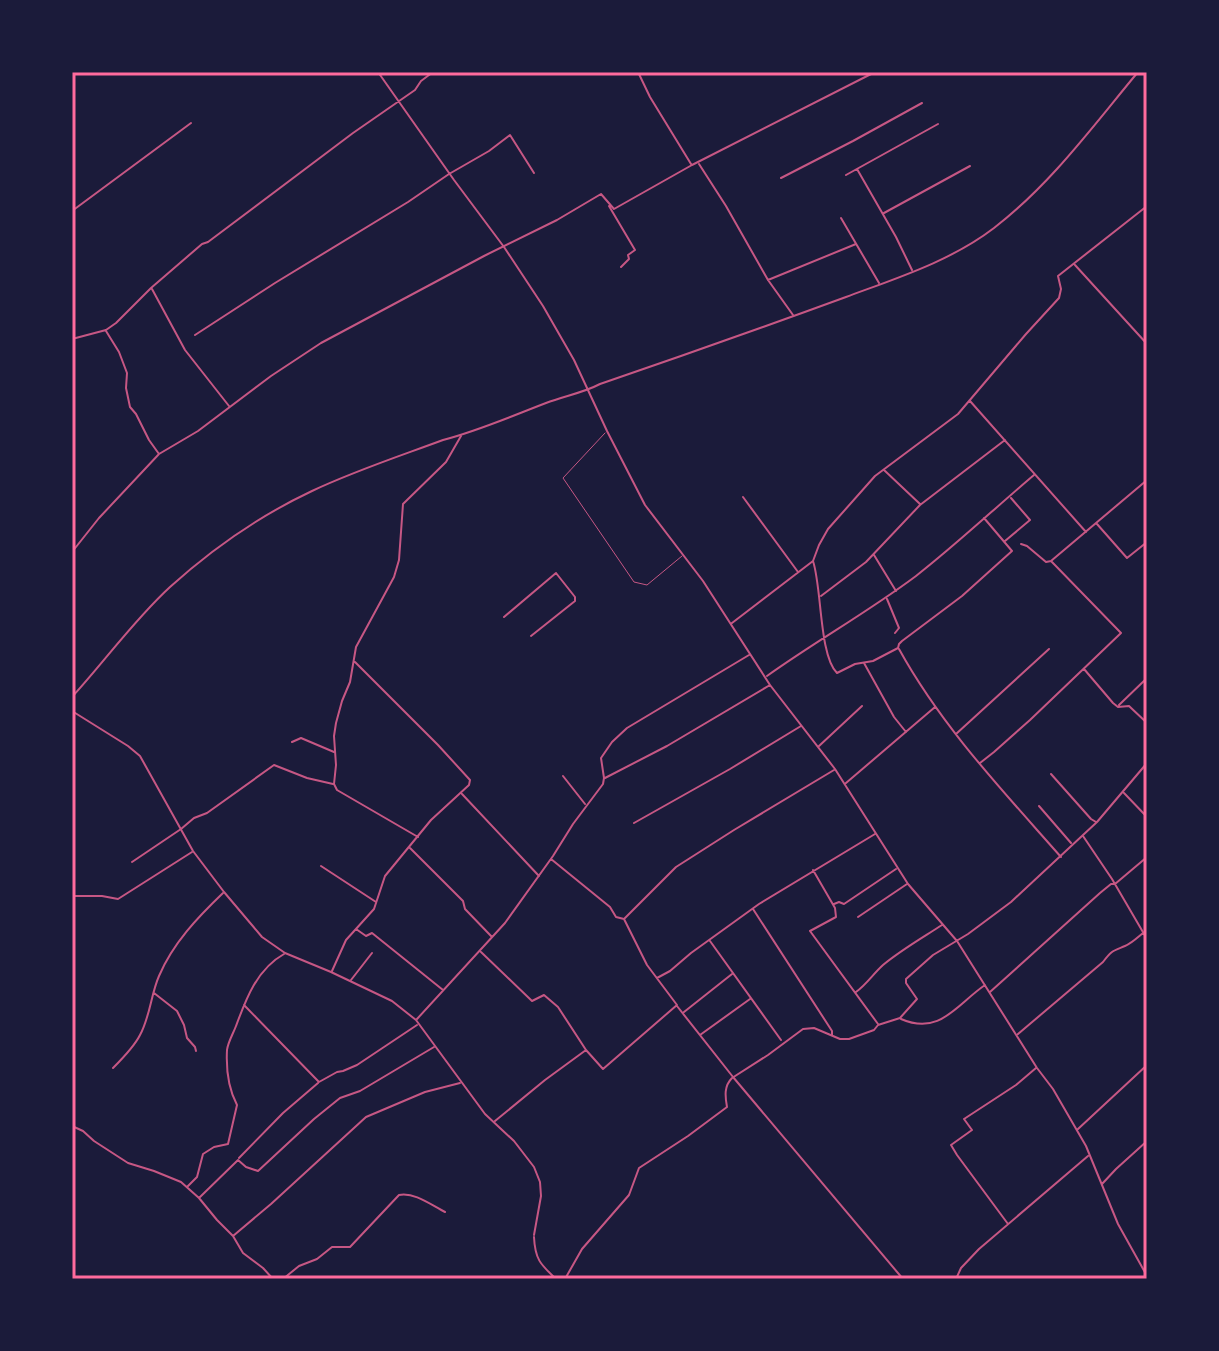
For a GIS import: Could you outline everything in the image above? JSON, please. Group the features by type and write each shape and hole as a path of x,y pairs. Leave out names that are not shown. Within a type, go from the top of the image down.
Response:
{"street":[{"path":"378,72 504,247 563,340 645,505 703,581 770,685 835,769 908,884 957,941 1053,1089 1086,1146 1118,1224 1147,1276"},
{"path":"72,339 106,330 116,323 202,244 415,90 433,72"},
{"path":"638,72 692,165"},
{"path":"606,201 614,209 692,165 875,72"},
{"path":"72,697 157,599 181,578 236,536 311,491 443,440 794,316 962,250 996,227 1051,178 1138,72"},
{"path":"781,178 922,103"},
{"path":"72,211 191,123"},
{"path":"846,175 938,124"},
{"path":"195,335 510,135 534,173"},
{"path":"698,162 768,280 794,316"},
{"path":"884,213 970,166"},
{"path":"857,169 884,213 912,271"},
{"path":"72,552 159,454 198,431 260,383 321,343 601,194 635,250 621,267"},
{"path":"730,624 813,561 828,529 875,476 958,414 1059,298 1061,289 1058,276 1147,206"},
{"path":"841,218 880,284"},
{"path":"768,280 856,244"},
{"path":"1074,263 1147,344"},
{"path":"151,288 185,350 229,406"},
{"path":"106,330 127,373 130,407 159,454"},
{"path":"969,400 1086,532"},
{"path":"418,837 337,790 334,784 334,736 350,682 356,647 394,577 399,560 403,504 446,462 461,435"},
{"path":"820,596 874,554 920,505 1005,440"},
{"path":"883,469 920,505"},
{"path":"766,677 896,591 1034,475"},
{"path":"1021,544 1046,562 1051,561 1147,480"},
{"path":"1004,542 1030,520 1009,496"},
{"path":"743,497 799,573"},
{"path":"813,561 830,663 837,673 898,648 902,641 962,596 1012,551 984,518"},
{"path":"1096,524 1127,558 1147,542"},
{"path":"874,554 896,591"},
{"path":"980,763 1121,633 1051,561"},
{"path":"504,617 556,573 575,601 531,636"},
{"path":"886,598 899,628 895,633"},
{"path":"898,648 955,735 1061,857"},
{"path":"955,735 1049,649"},
{"path":"199,1198 283,1113 319,1082 357,1065 417,1022 492,937 551,859 585,805 601,787 604,778 601,758 612,742 627,728 750,654"},
{"path":"331,972 346,940 377,903 383,879 431,820 469,785 470,778 355,661"},
{"path":"864,663 888,707 907,733"},
{"path":"1084,669 1118,707"},
{"path":"1118,707 1147,678"},
{"path":"604,778 667,746 770,685"},
{"path":"819,747 862,706"},
{"path":"1118,707 1129,706 1147,723"},
{"path":"845,784 935,707"},
{"path":"72,711 140,756 193,851 262,937 285,953 399,1005 417,1022 485,1114 524,1153 538,1175 541,1203 534,1235 537,1257 556,1279"},
{"path":"634,823 802,726"},
{"path":"292,742 301,738 335,752"},
{"path":"565,1279 582,1249 629,1195 639,1168 727,1107 727,1083 733,1077 808,1027 832,1037 849,1039 900,1018 917,999 906,979 933,955 1011,902 1097,822 1147,763"},
{"path":"132,862 274,765 307,778 334,784"},
{"path":"624,919 676,867 835,769"},
{"path":"1051,774 1097,822"},
{"path":"563,776 585,805"},
{"path":"461,793 539,876"},
{"path":"1124,793 1147,817"},
{"path":"1039,806 1072,844"},
{"path":"657,978 752,908 876,833"},
{"path":"1083,836 1147,939"},
{"path":"409,848 463,901 465,909 492,937"},
{"path":"72,896 118,899 193,851"},
{"path":"989,993 1100,893 1147,857"},
{"path":"551,859 610,907 616,917 624,919 647,965 700,1035 903,1279"},
{"path":"321,866 377,903"},
{"path":"833,905 839,902 844,904 897,868"},
{"path":"813,870 833,905 836,917 810,931 878,1025"},
{"path":"858,917 908,884"},
{"path":"113,1068 141,1034 159,974 176,945 224,892"},
{"path":"752,908 832,1031 832,1037"},
{"path":"855,993 885,963 943,924"},
{"path":"356,929 366,936 372,933 444,990"},
{"path":"1017,1035 1112,951 1143,933"},
{"path":"710,940 782,1042"},
{"path":"480,951 532,1001 544,995 558,1007 586,1050 603,1069 677,1005"},
{"path":"187,1187 197,1177 203,1154 214,1147 228,1144 237,1105 230,1092 228,1045 243,1004 259,976 285,953"},
{"path":"351,981 372,953"},
{"path":"683,1013 733,973"},
{"path":"900,1018 921,1025 934,1023 944,1019 985,985"},
{"path":"153,992 177,1011 187,1038 196,1051"},
{"path":"700,1035 751,999"},
{"path":"243,1004 319,1082"},
{"path":"238,1160 258,1171 340,1098 360,1091 435,1046"},
{"path":"494,1122 586,1050"},
{"path":"1077,1130 1147,1065"},
{"path":"1008,1224 951,1145 972,1130 964,1119 1037,1068"},
{"path":"233,1236 366,1117 425,1092 462,1082"},
{"path":"72,1126 128,1163 181,1182 233,1236 243,1253 273,1279"},
{"path":"1102,1185 1147,1141"},
{"path":"956,1279 961,1268 979,1249 1089,1155"},
{"path":"283,1279 332,1247 350,1247 399,1195 420,1199 445,1212"}],"lane":[{"path":"607,431 563,478 634,582 647,585 683,555"}]}
